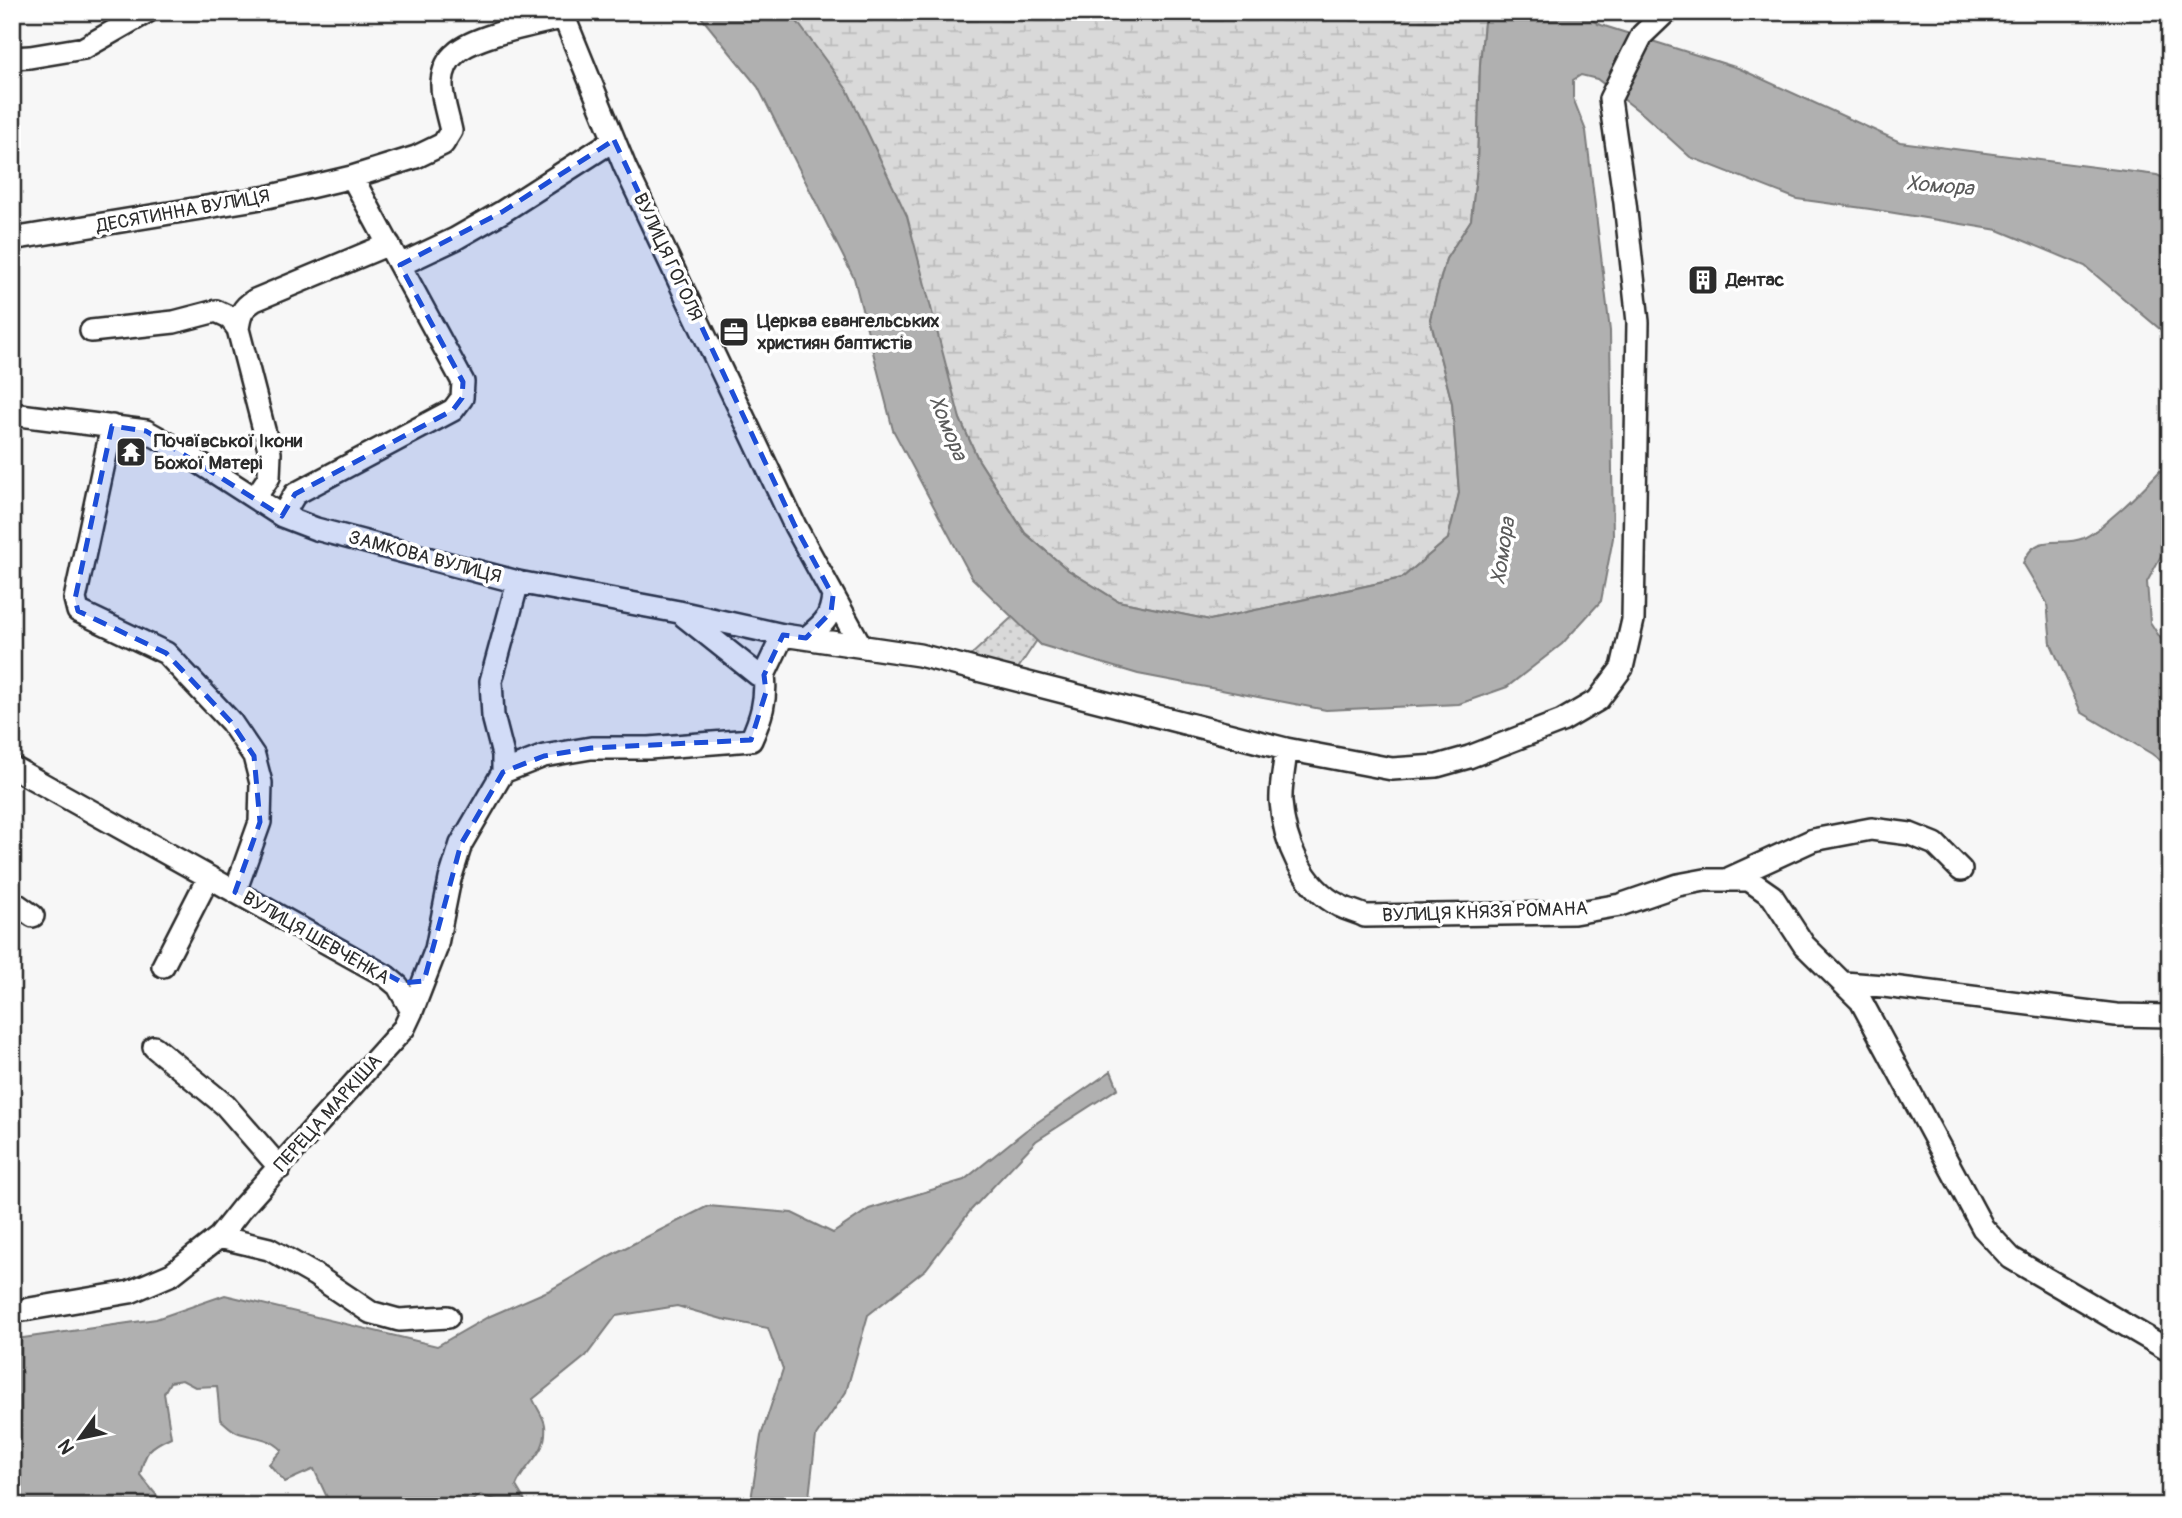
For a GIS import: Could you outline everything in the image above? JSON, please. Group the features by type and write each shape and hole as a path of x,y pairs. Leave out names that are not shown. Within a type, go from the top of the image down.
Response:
{"street":[{"path":"12,58 83,48 147,12"},
{"name":"ЗАМКОВА ВУЛИЦЯ","path":"12,414 146,431 282,516 316,528 518,582 679,612 783,635 919,654 1286,749 1392,769 1437,765 1469,757 1562,721 1598,701 1622,668 1633,620 1638,323 1610,99 1642,34 1665,12"},
{"name":"ВУЛИЦЯ ГОГОЛЯ","path":"564,15 614,140 794,526 861,646"},
{"name":"ДЕСЯТИННА ВУЛИЦЯ","path":"12,239 267,197 352,177 416,157 443,144 451,131 442,84 446,66 456,53 466,46 496,35 564,15"},
{"path":"400,265 455,239 502,212 614,140"},
{"path":"282,516 295,494 453,411 462,398 463,382 352,177"},
{"path":"255,498 269,477 270,453 238,330 239,315 244,307 256,300 389,244"},
{"path":"91,331 174,323 256,300"},
{"path":"216,311 229,317 238,330"},
{"path":"112,426 75,599 78,611 166,653 231,722 254,756 261,783 260,822 234,892"},
{"path":"269,477 295,494"},
{"path":"518,582 491,681 493,716 503,755 503,772 544,755 591,748 649,748 751,740 764,706 764,675 783,635"},
{"path":"806,638 831,612 833,596"},
{"path":"679,612 758,675 764,675"},
{"name":"ВУЛИЦЯ КНЯЗЯ РОМАНА","path":"1286,749 1281,801 1289,844 1303,872 1318,890 1339,905 1365,916 1574,913 1620,905 1678,885 1705,880 1749,880 1772,896 1804,946 1857,990 1983,1228 2011,1258 2170,1351"},
{"name":"ВУЛИЦЯ ШЕВЧЕНКА","path":"12,767 392,981 398,986 412,1010"},
{"name":"ПЕРЕЦА МАРКІША","path":"12,1312 130,1292 172,1274 219,1237 404,1028 436,949 450,879 461,844 503,772"},
{"path":"1727,879 1813,840 1871,829 1910,834 1935,844 1961,870"},
{"path":"1771,859 1763,869 1763,880 1772,896"},
{"path":"163,966 208,878"},
{"path":"12,901 33,916"},
{"path":"392,981 424,981"},
{"path":"1857,990 1884,986 2116,1015 2170,1016"},
{"path":"154,1047 225,1105 280,1168"},
{"path":"242,1208 244,1218 269,1249"},
{"path":"219,1237 269,1249 316,1275 370,1312 399,1320 448,1317"}],"highlighted area":[{"path":"614,140 795,526 833,596 831,612 806,638 783,635 764,675 766,692 751,740 591,748 544,756 503,772 461,844 424,981 403,983 235,892 260,822 254,756 231,722 166,653 78,611 75,599 112,426 146,431 282,516 295,494 453,410 462,398 463,382 400,265 502,212"}],"shaded area":[{"path":"12,170 23,228 12,229"}],"green space":[{"path":"790,12 1485,12 1480,65 1477,168 1471,220 1446,259 1430,319 1452,403 1459,493 1448,539 1402,578 1210,620 1118,601 1068,570 1025,533 978,459"},
{"path":"1022,608 1043,631 1017,670 970,656"}],"water":[{"name":"Хомора","path":"697,12 790,12 848,91 907,216 960,419 978,459 1025,533 1068,570 1118,601 1210,620 1402,578 1448,539 1459,493 1452,403 1430,319 1446,259 1471,220 1477,168 1480,65 1485,12 1583,12 1598,24 1738,68 1900,142 2157,175 2170,181 2170,342 2161,330 2085,266 1998,230 1797,199 1690,157 1644,115 1597,79 1581,75 1573,80 1573,98 1586,131 1610,331 1613,538 1601,601 1562,644 1507,687 1459,704 1326,710 1138,674 1041,645 972,578 893,430 854,278 758,87"},
{"path":"2170,460 2170,545 2163,552 2147,582 2150,622 2170,653 2170,768 2152,754 2081,712 2051,644 2047,603 2023,563 2028,553 2041,544 2075,541 2095,531 2134,497"},
{"path":"1111,1071 1118,1088 1036,1141 971,1210 926,1269 868,1315 846,1392 816,1436 808,1506 750,1506 761,1436 783,1369 768,1328 677,1306 616,1316 586,1356 533,1399 545,1425 545,1435 540,1451 516,1486 528,1506 515,1506 480,1495 466,1506 331,1506 314,1469 285,1482 269,1464 282,1450 267,1440 236,1432 220,1419 217,1386 195,1387 182,1380 170,1382 164,1393 171,1437 149,1451 140,1475 158,1497 160,1506 12,1506 12,1341 156,1319 225,1295 437,1346 488,1317 550,1290 611,1255 708,1206 792,1213 833,1233 869,1209 964,1180 1025,1131"}],"place":[{"name":"Дентас","path":"1703,280"},
{"name":"Церква євангельських християн баптистів","path":"734,332"},
{"name":"Почаївської Ікони Божої Матері","path":"131,452"}]}
